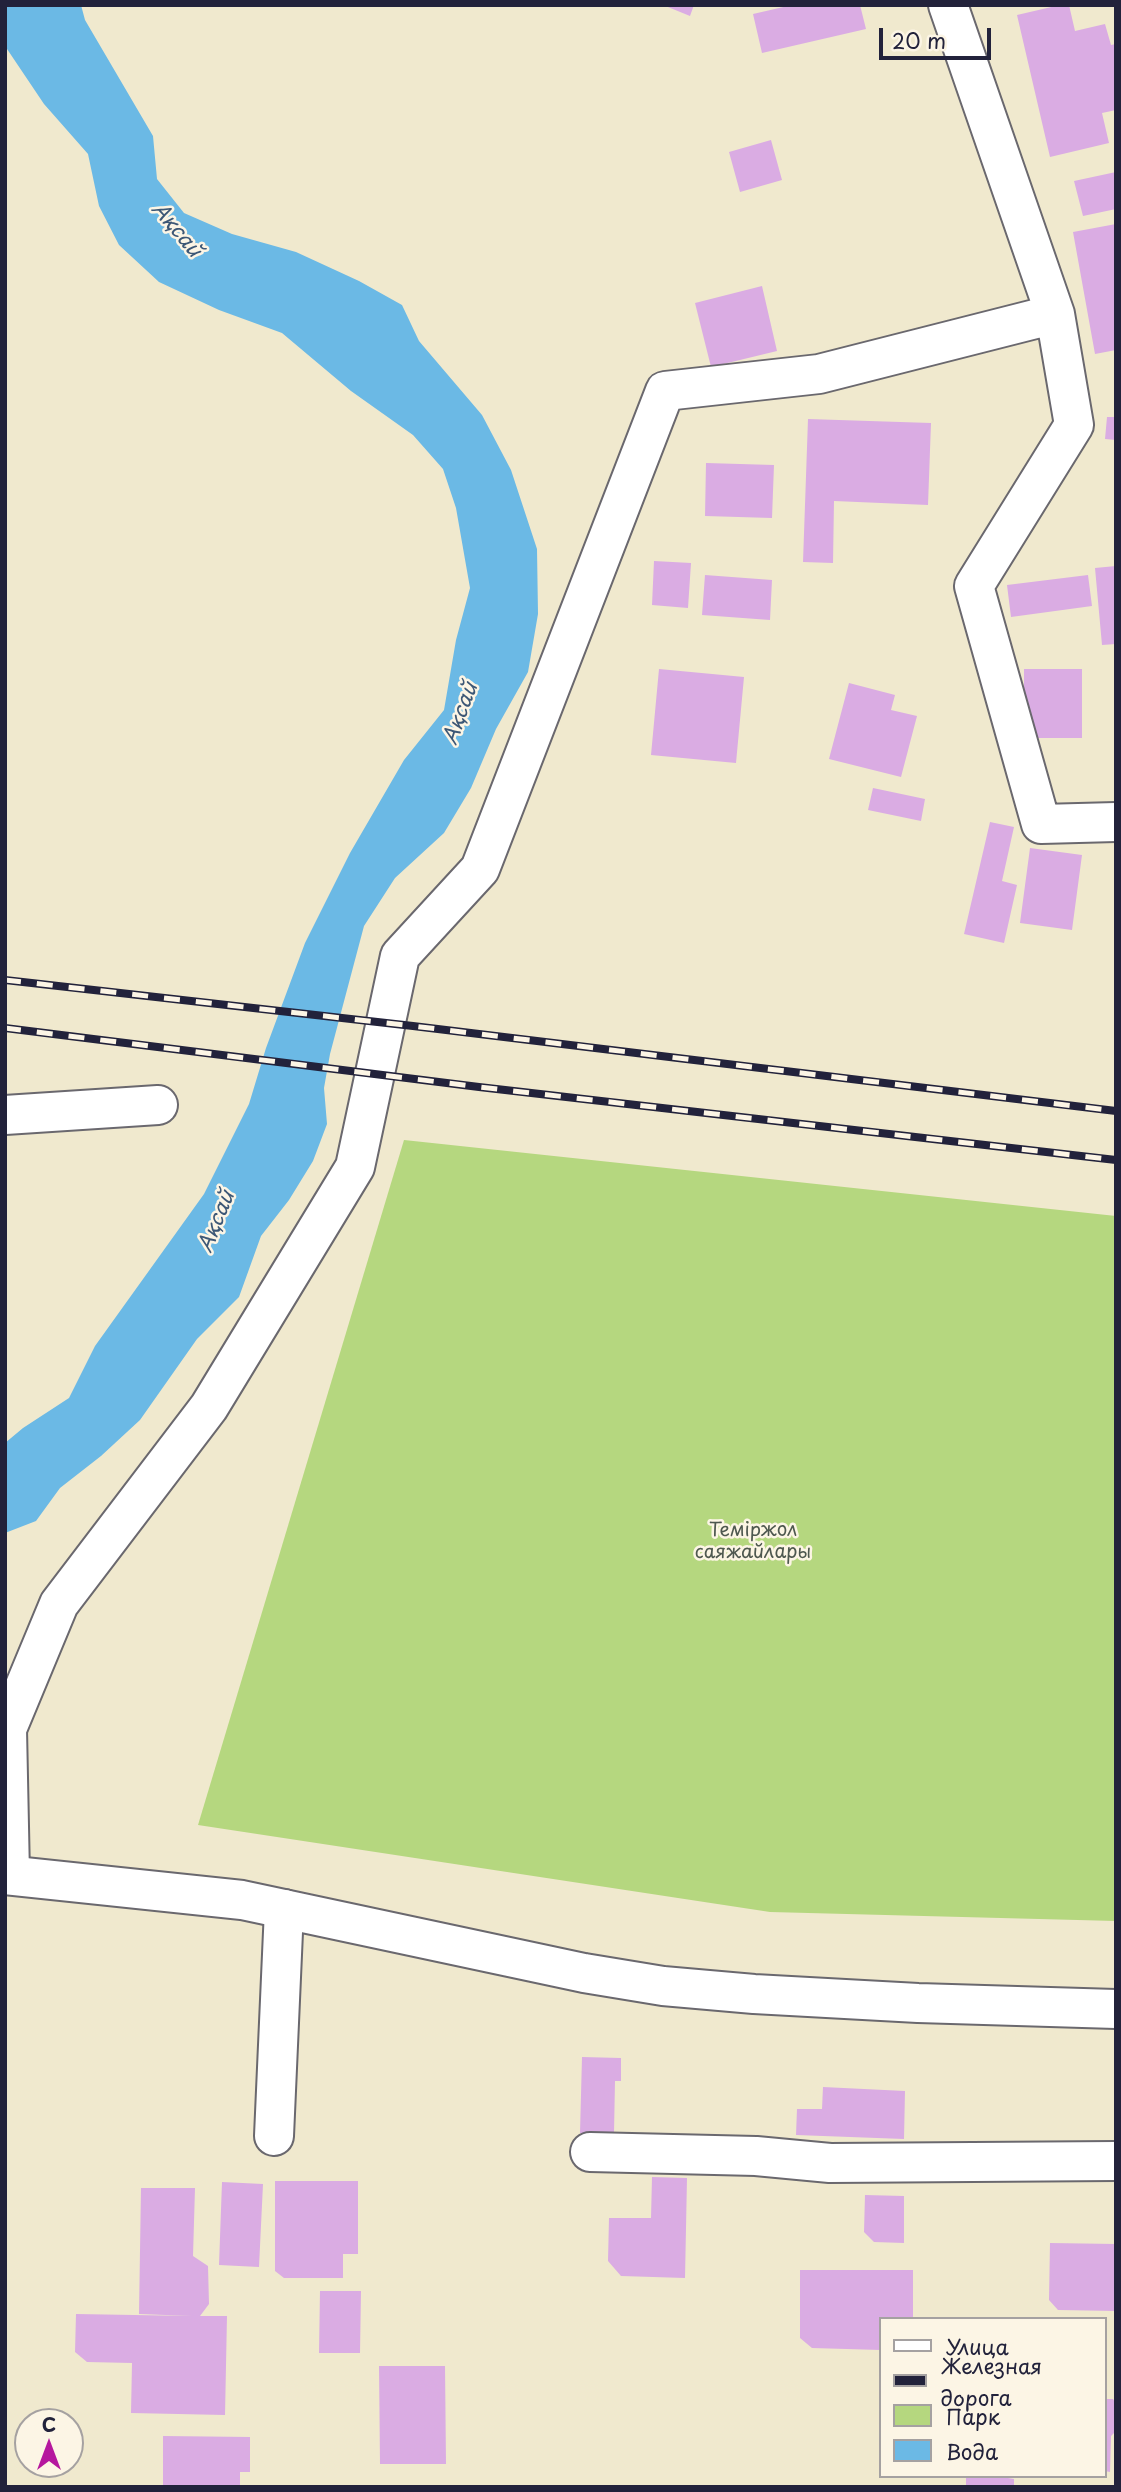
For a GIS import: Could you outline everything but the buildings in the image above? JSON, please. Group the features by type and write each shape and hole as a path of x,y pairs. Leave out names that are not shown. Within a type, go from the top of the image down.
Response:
{"street":[{"path":"948,5 1055,314 1073,425 974,586 1041,824 1116,822"},
{"path":"1055,314 819,374 665,391 480,869 400,956 355,1167 209,1407 59,1604 7,1729 8,1875 242,1900 584,1973 663,1986 918,2003 1116,2009"},
{"path":"5,1115 158,1105"},
{"path":"274,2136 284,1909"},
{"path":"590,2152 756,2156 830,2163 1116,2161"}],"green space":[{"name":"Теміржол саяжайлары","path":"404,1140 1116,1216 1116,1921 770,1912 198,1825"}],"water":[{"name":"Ақсай","path":"5,5 81,5 85,20 153,136 157,179 184,213 232,234 296,252 359,281 402,305 419,341 482,415 511,470 537,549 538,614 528,672 496,729 471,788 444,833 395,878 364,926 330,1054 324,1088 327,1124 313,1161 289,1200 261,1236 239,1297 197,1339 140,1420 101,1456 60,1488 36,1521 5,1533 5,1443 69,1398 95,1346 204,1194 249,1104 266,1048 305,943 350,853 404,760 444,710 456,640 470,588 456,508 443,469 413,435 351,391 282,333 219,310 159,282 119,245 99,206 88,154 44,104 5,46"}],"railway":[{"path":"5,980 1116,1111"},
{"path":"5,1028 479,1087 1116,1160"}]}
